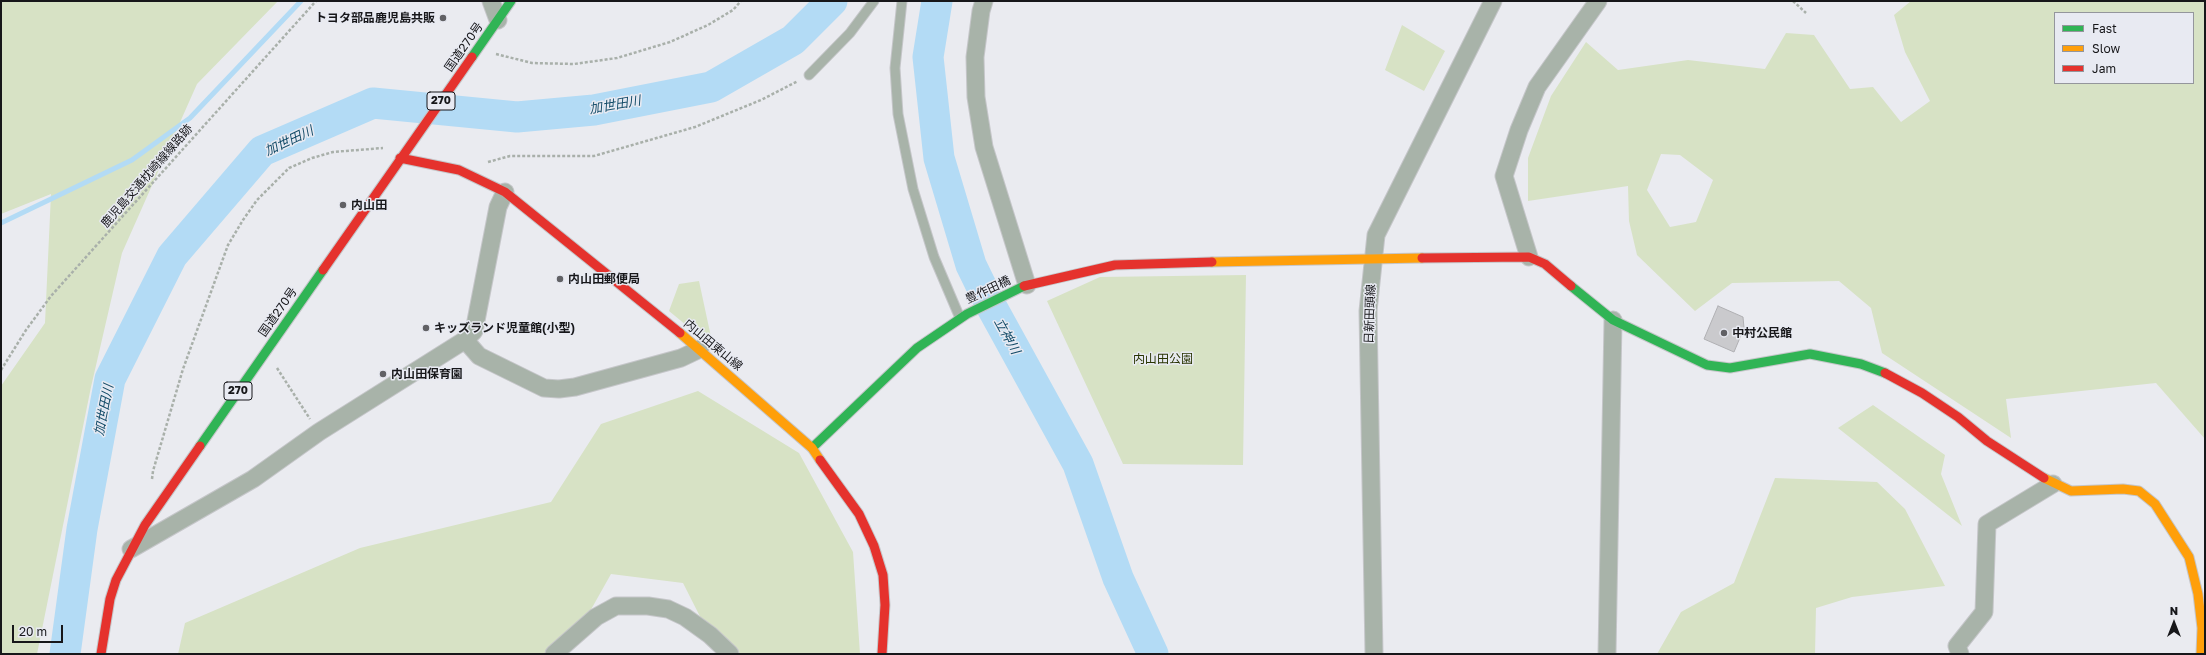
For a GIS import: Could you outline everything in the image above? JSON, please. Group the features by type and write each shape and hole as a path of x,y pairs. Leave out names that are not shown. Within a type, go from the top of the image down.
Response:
{"main road":[{"name":"国道270号","path":"101,654 110,599 116,580 145,525 410,143 511,1"},
{"name":"内山田東山線","path":"400,158 458,170 505,192 700,349 812,448 859,514 874,546 883,574 885,605 882,654"},
{"name":"豊作田橋","path":"812,448 917,348 963,316 1020,288 1115,265 1372,258 1529,257"},
{"path":"1529,257 1545,264 1613,320 1707,365 1730,368 1810,354 1861,364 1892,376 1922,393 1958,417 1987,441 2053,484 2071,491 2139,491 2155,504 2189,557 2198,594 2203,630 2201,654"}],"street":[{"path":"491,1 498,20"},
{"path":"984,1 980,11 975,57 976,98 984,146 1020,288"},
{"name":"日新田頭線","path":"1374,654 1368,311 1372,258 1376,235 1493,1"},
{"path":"1529,257 1504,176 1519,130 1537,87 1598,1"},
{"path":"132,549 253,479 319,432 465,340 474,331 498,207 505,192"},
{"path":"1607,654 1613,320"},
{"path":"465,340 479,356 544,388 559,389 575,387 681,358 700,349"},
{"path":"1960,654 1957,646 1984,612 1987,524 2053,484"},
{"path":"554,654 596,617 616,606 648,606 668,609 684,617 710,635 730,654"}],"lane":[{"path":"808,75 850,33 874,1"},
{"path":"902,1 895,68 898,114 913,189 934,257 963,316"}],"path":[{"name":"鹿児島交通枕崎線線路跡","path":"1,370 26,330 56,291 316,1"},
{"path":"479,47 507,58 532,63 574,64 616,58 677,40 708,25 733,10 741,1"},
{"path":"1793,1 1806,13"},
{"path":"458,170 510,156 594,156 695,127 761,100 808,75"},
{"path":"152,484 153,471 183,369 228,245 257,200 289,168 312,158 333,152 385,148"},
{"path":"266,351 319,432"}],"green space":[{"path":"1,1 278,1 197,84 122,253 91,387 37,654 1,654 1,386 45,323 51,194 1,214"},
{"path":"1911,1 2205,1 2205,439 2156,383 2006,399 2011,438 1882,353 1871,308 1839,281 1732,283 1695,311 1637,255 1629,221 1628,186 1528,201 1528,158 1551,96 1586,42 1618,70 1688,60 1765,69 1786,33 1814,35 1850,89 1873,87 1901,122 1930,101 1905,52 1894,15","holes":["1661,154 1680,155 1713,180 1696,222 1670,227 1647,190"]},
{"path":"1402,25 1445,51 1424,91 1385,70"},
{"name":"内山田公園","path":"1246,275 1243,465 1123,464 1047,301 1100,277"},
{"path":"699,281 711,337 709,344 669,311 679,284"},
{"path":"698,391 799,453 853,552 860,654 719,654 683,583 611,574 566,654 178,654 185,623 360,548 551,502 601,424"},
{"path":"1873,405 1945,455 1941,474 1962,526 1838,428"},
{"path":"1775,478 1877,482 1905,509 1945,586 1852,597 1816,608 1815,654 1657,654 1681,612 1734,583"}],"building":[{"name":"中村公民館","path":"1718,306 1743,317 1744,328 1734,352 1704,339"}],"waterway":[{"path":"1,223 132,160 190,118 301,1"},
{"name":"加世田川","path":"65,654 82,529 110,379 172,256 262,151 373,103 517,117 594,110 711,87 793,40 832,1"},
{"name":"立神川","path":"937,1 928,57 939,158 971,265 990,304 1078,464 1118,578 1153,654"}],"traffic: fast":[{"path":"472,57 511,1"},
{"path":"200,446 323,270"},
{"path":"812,448 917,348 967,314 1024,286"},
{"path":"1571,286 1613,320 1707,365 1730,368 1810,354 1861,364 1885,373"}],"traffic: slow":[{"path":"1212,262 1422,258"},
{"path":"680,333 812,448 820,460"},
{"path":"2044,478 2071,491 2123,489 2139,491 2155,504 2189,557 2198,594 2202,628 2201,654"}],"traffic: jam":[{"path":"323,270 472,57"},
{"path":"400,158 459,170 505,192 680,333"},
{"path":"1422,258 1529,257 1545,264 1571,286"},
{"path":"1024,286 1115,265 1212,262"},
{"path":"1885,373 1922,393 1958,417 1987,441 2044,478"},
{"path":"101,654 110,599 116,580 145,525 200,446"},
{"path":"820,460 859,514 874,546 883,575 885,605 882,654"}],"place":[{"name":"トヨタ部品鹿児島共販","path":"443,18"},
{"name":"内山田","path":"343,205"},
{"name":"内山田郵便局","path":"560,279"},
{"name":"キッズランド児童館(小型)","path":"426,328"},
{"name":"中村公民館","path":"1724,333"},
{"name":"内山田保育園","path":"383,374"}]}
